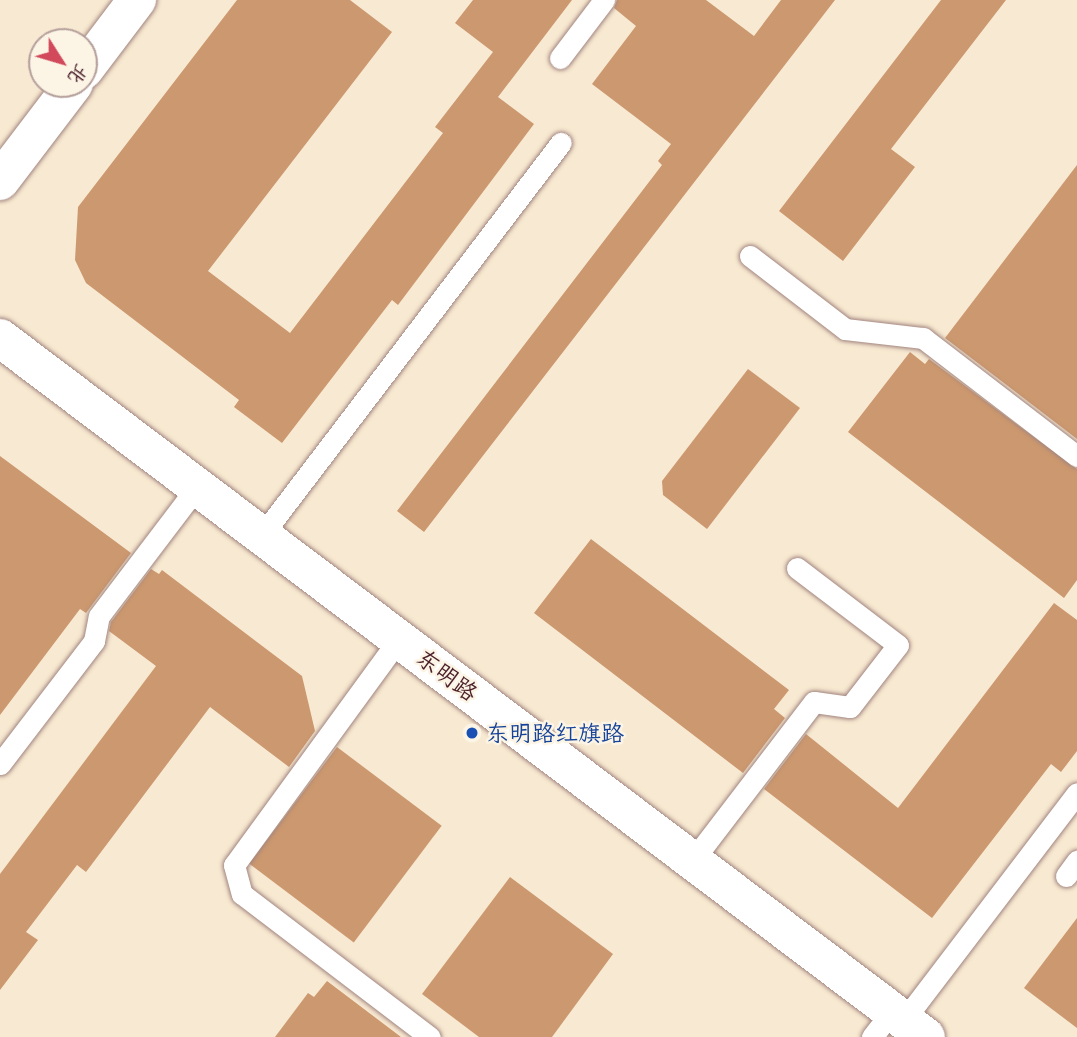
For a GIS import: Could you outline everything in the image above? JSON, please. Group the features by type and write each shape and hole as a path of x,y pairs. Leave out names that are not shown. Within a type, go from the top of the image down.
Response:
{"street":[{"path":"98,52 137,0"},
{"path":"0,181 63,98"},
{"name":"东明路","path":"0,338 693,860 899,1026"}],"lane":[{"path":"560,58 604,0"},
{"path":"262,535 561,144"},
{"path":"750,256 845,329 923,338 1077,456"},
{"path":"0,764 94,641 99,616 197,487"},
{"path":"693,860 814,702 850,707 898,645 797,568"},
{"path":"399,639 234,865 242,894 430,1037"},
{"path":"899,1026 1077,793"}],"building":[{"path":"237,0 350,0 392,32 208,271 290,333 443,133 435,127 493,52 455,23 473,0 572,0 498,97 534,124 398,305 392,300 282,443 234,407 239,400 86,283 75,260 78,207"},
{"path":"617,0 706,0 754,36 781,0 835,0 424,532 397,511 662,165 658,161 671,144 592,84 636,26 614,8"},
{"path":"941,0 1006,0 891,149 915,167 843,261 779,211"},
{"path":"1077,165 1077,439 945,338"},
{"path":"910,352 925,364 929,359 1077,469 1077,580 1064,598 848,432"},
{"path":"748,369 800,408 707,529 663,495 662,481"},
{"path":"0,456 131,553 86,613 80,609 0,715"},
{"path":"591,539 789,690 774,709 785,718 743,773 534,613"},
{"path":"151,569 159,574 162,570 302,676 315,731 289,767 210,707 86,872 77,865 26,932 38,940 0,990 0,874 156,666 109,631 111,622"},
{"path":"1054,603 1077,620 1077,751 1061,772 1051,764 932,918 764,789 806,734 898,808"},
{"path":"337,747 442,826 354,942 249,864"},
{"path":"510,877 613,954 552,1037 479,1037 422,994"},
{"path":"1077,918 1077,1028 1024,988"},
{"path":"327,981 401,1037 275,1037 308,993 314,997"}],"place":[{"name":"东明路红旗路","path":"472,733"}]}
